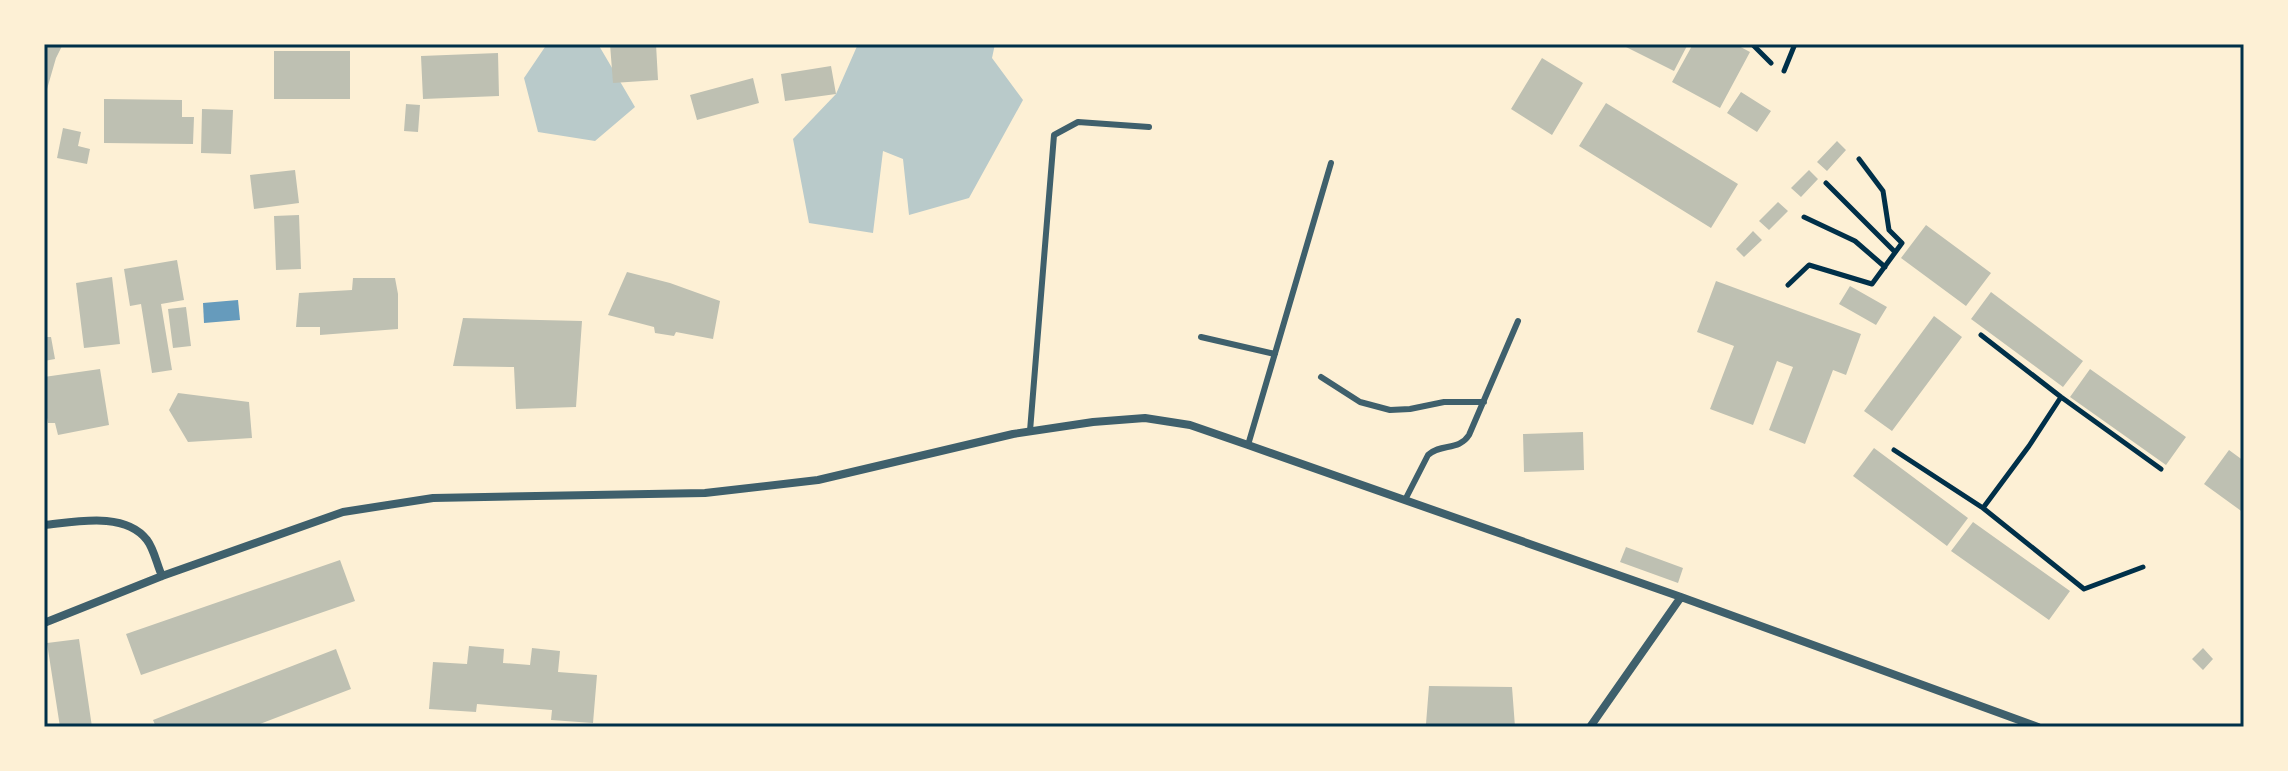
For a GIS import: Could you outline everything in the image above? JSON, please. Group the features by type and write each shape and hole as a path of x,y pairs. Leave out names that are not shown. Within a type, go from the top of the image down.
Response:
{"street":[{"path":"44,623 162,576 343,512 433,498 705,493 818,480 1030,431 1145,418 1190,425 1248,445 1681,597 2038,727"},
{"path":"44,525 109,521 128,526 147,540 162,576"},
{"path":"1590,727 1681,597"}],"lane":[{"path":"1030,431 1054,135 1078,122 1149,127"},
{"path":"1248,445 1331,163"},
{"path":"1405,500 1434,449 1456,447 1465,442 1518,321"},
{"path":"1201,337 1275,354"},
{"path":"1321,377 1360,402 1390,410 1444,402 1484,402"}],"path":[{"path":"1752,44 1771,63"},
{"path":"1784,71 1797,45"},
{"path":"1788,285 1809,265 1872,284 1902,243 1889,230 1883,191 1859,159"},
{"path":"1826,183 1895,252"},
{"path":"1804,217 1855,241 1885,267"},
{"path":"1981,335 2161,469"},
{"path":"1983,508 2061,397"},
{"path":"1894,450 1983,508 2084,589 2143,567"}],"shaded area":[{"path":"547,44 598,44 635,107 595,141 538,132 524,78"},
{"path":"858,44 995,44 992,58 1023,100 969,198 909,215 903,159 883,151 873,233 809,223 793,139 836,94"}],"water":[{"path":"238,300 240,320 204,323 203,303"}],"building":[{"path":"44,44 63,44 45,96"},
{"path":"610,44 656,44 658,80 613,83"},
{"path":"1620,44 1688,44 1674,71"},
{"path":"1693,44 1735,44 1750,52 1720,108 1672,82"},
{"path":"274,51 350,51 350,99 274,99"},
{"path":"498,53 499,96 423,99 421,56"},
{"path":"1542,58 1583,83 1552,135 1511,109"},
{"path":"831,66 836,94 785,101 781,74"},
{"path":"753,78 759,103 697,120 690,95"},
{"path":"1741,92 1771,111 1757,132 1727,113"},
{"path":"104,99 182,100 182,117 194,117 193,144 104,143"},
{"path":"1606,103 1738,184 1711,228 1579,146"},
{"path":"406,104 420,105 418,132 404,131"},
{"path":"202,109 233,110 231,154 201,153"},
{"path":"63,128 81,132 78,146 90,149 87,164 57,158"},
{"path":"1837,141 1846,150 1827,171 1817,162"},
{"path":"295,170 299,203 254,209 250,175"},
{"path":"1809,170 1818,179 1801,197 1791,188"},
{"path":"1778,202 1788,211 1769,230 1759,221"},
{"path":"299,215 301,269 276,270 274,216"},
{"path":"1926,225 1991,273 1966,306 1901,258"},
{"path":"1753,231 1762,240 1744,257 1736,249"},
{"path":"177,260 184,300 161,304 172,370 152,373 141,304 130,306 124,269"},
{"path":"627,272 720,301 713,339 676,332 674,336 655,333 654,327 608,315"},
{"path":"112,277 120,344 84,348 76,283"},
{"path":"353,278 395,278 398,329 320,335 320,327 296,327 299,293 352,290"},
{"path":"1716,281 1861,334 1846,375 1833,370 1805,444 1769,430 1793,367 1777,361 1753,425 1710,409 1734,346 1697,332"},
{"path":"1850,286 1887,307 1876,325 1839,304"},
{"path":"1991,292 2083,361 2063,387 1971,319"},
{"path":"186,307 191,346 173,348 168,309"},
{"path":"1934,316 1962,337 1892,431 1864,411"},
{"path":"463,318 582,321 576,407 516,409 514,367 453,366"},
{"path":"44,337 51,337 55,359 44,361"},
{"path":"100,369 109,425 58,435 55,423 48,423 44,377"},
{"path":"2090,369 2186,437 2166,465 2070,397"},
{"path":"178,393 249,402 252,438 188,442 169,410"},
{"path":"1583,432 1584,470 1524,472 1523,434"},
{"path":"1874,448 1968,518 1947,546 1853,476"},
{"path":"2229,450 2244,461 2244,513 2204,484"},
{"path":"1973,522 2070,591 2049,620 1951,551"},
{"path":"1626,547 1683,568 1678,583 1620,562"},
{"path":"340,560 355,601 141,675 126,634"},
{"path":"79,639 92,727 60,727 47,643"},
{"path":"469,646 504,649 503,663 530,665 532,648 560,651 558,672 597,675 593,723 551,720 552,710 477,704 476,712 429,709 433,662 467,664"},
{"path":"2203,648 2213,659 2203,670 2192,659"},
{"path":"336,649 351,689 252,727 156,727 153,720"},
{"path":"1429,686 1512,687 1515,727 1426,724"}]}
